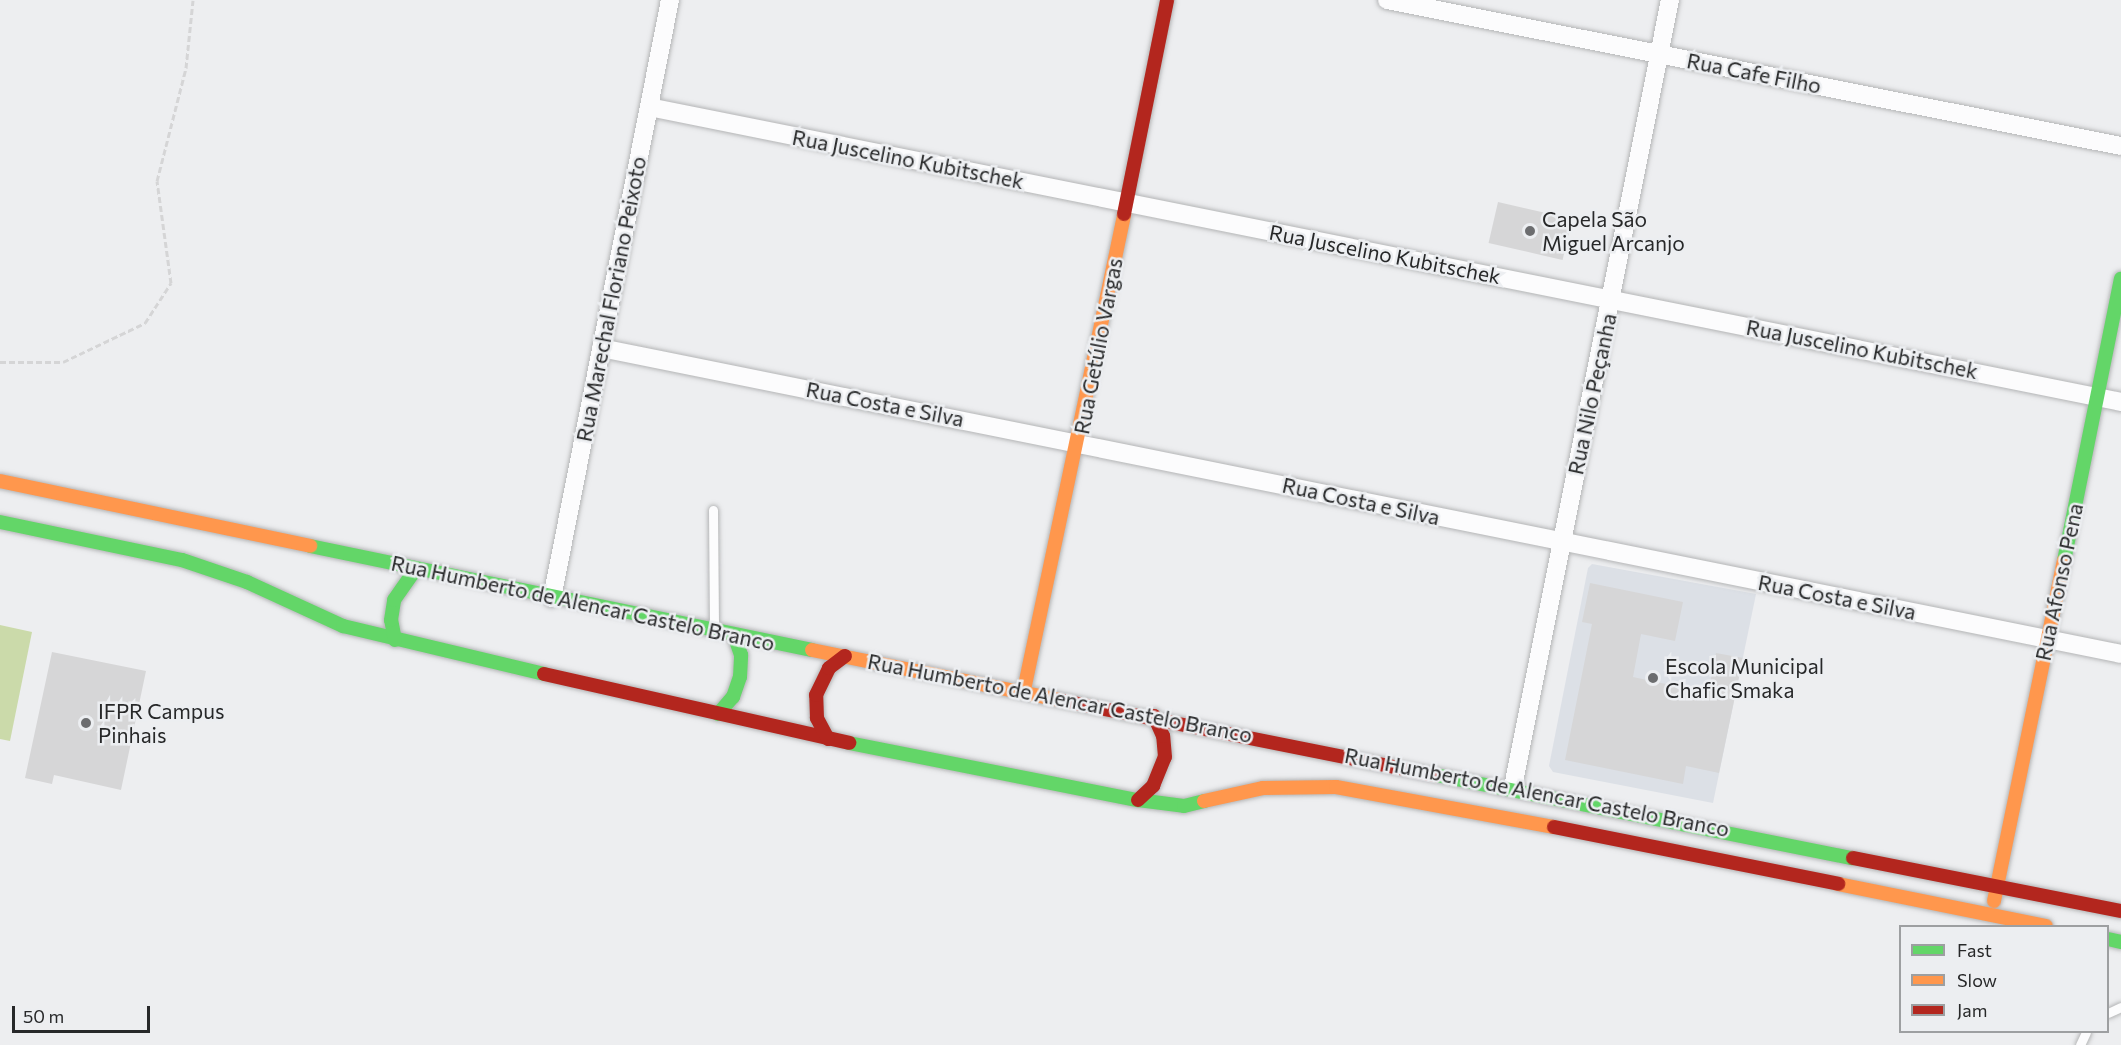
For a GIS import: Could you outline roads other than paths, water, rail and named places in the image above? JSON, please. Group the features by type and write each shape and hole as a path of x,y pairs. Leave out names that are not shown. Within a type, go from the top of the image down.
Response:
{"street":[{"name":"Rua Marechal Floriano Peixoto","path":"552,598 670,0"},
{"name":"Rua Getúlio Vargas","path":"1024,690 1079,443 1167,0"},
{"name":"Rua Cafe Filho","path":"1387,0 2121,146"},
{"name":"Rua Nilo Peçanha","path":"1513,787 1670,0"},
{"name":"Rua Juscelino Kubitschek","path":"649,106 2121,402"},
{"name":"Rua Afonso Pena","path":"1991,915 2121,279"},
{"name":"Rua Costa e Silva","path":"601,348 2121,654"},
{"name":"Rua Humberto de Alencar Castelo Branco","path":"0,481 714,631 1513,787 2121,911"},
{"path":"82,528 87,499"},
{"name":"Rua Humberto de Alencar Castelo Branco","path":"0,522 82,528 248,582 344,626 395,640 828,739 1184,807 1263,788 1336,788 1507,817 2037,925"},
{"path":"395,640 391,620 394,600 416,569"},
{"path":"718,714 733,697 740,677 741,656 734,635"},
{"path":"828,739 817,718 816,695 823,676 845,656"},
{"path":"1138,800 1153,786 1165,757 1163,736 1154,716"}],"lane":[{"path":"713,510 714,631"}],"place":[{"name":"Capela São Miguel Arcanjo","path":"1530,231"},
{"name":"Escola Municipal Chafic Smaka","path":"1653,678"},
{"name":"IFPR Campus Pinhais","path":"86,723"}]}
